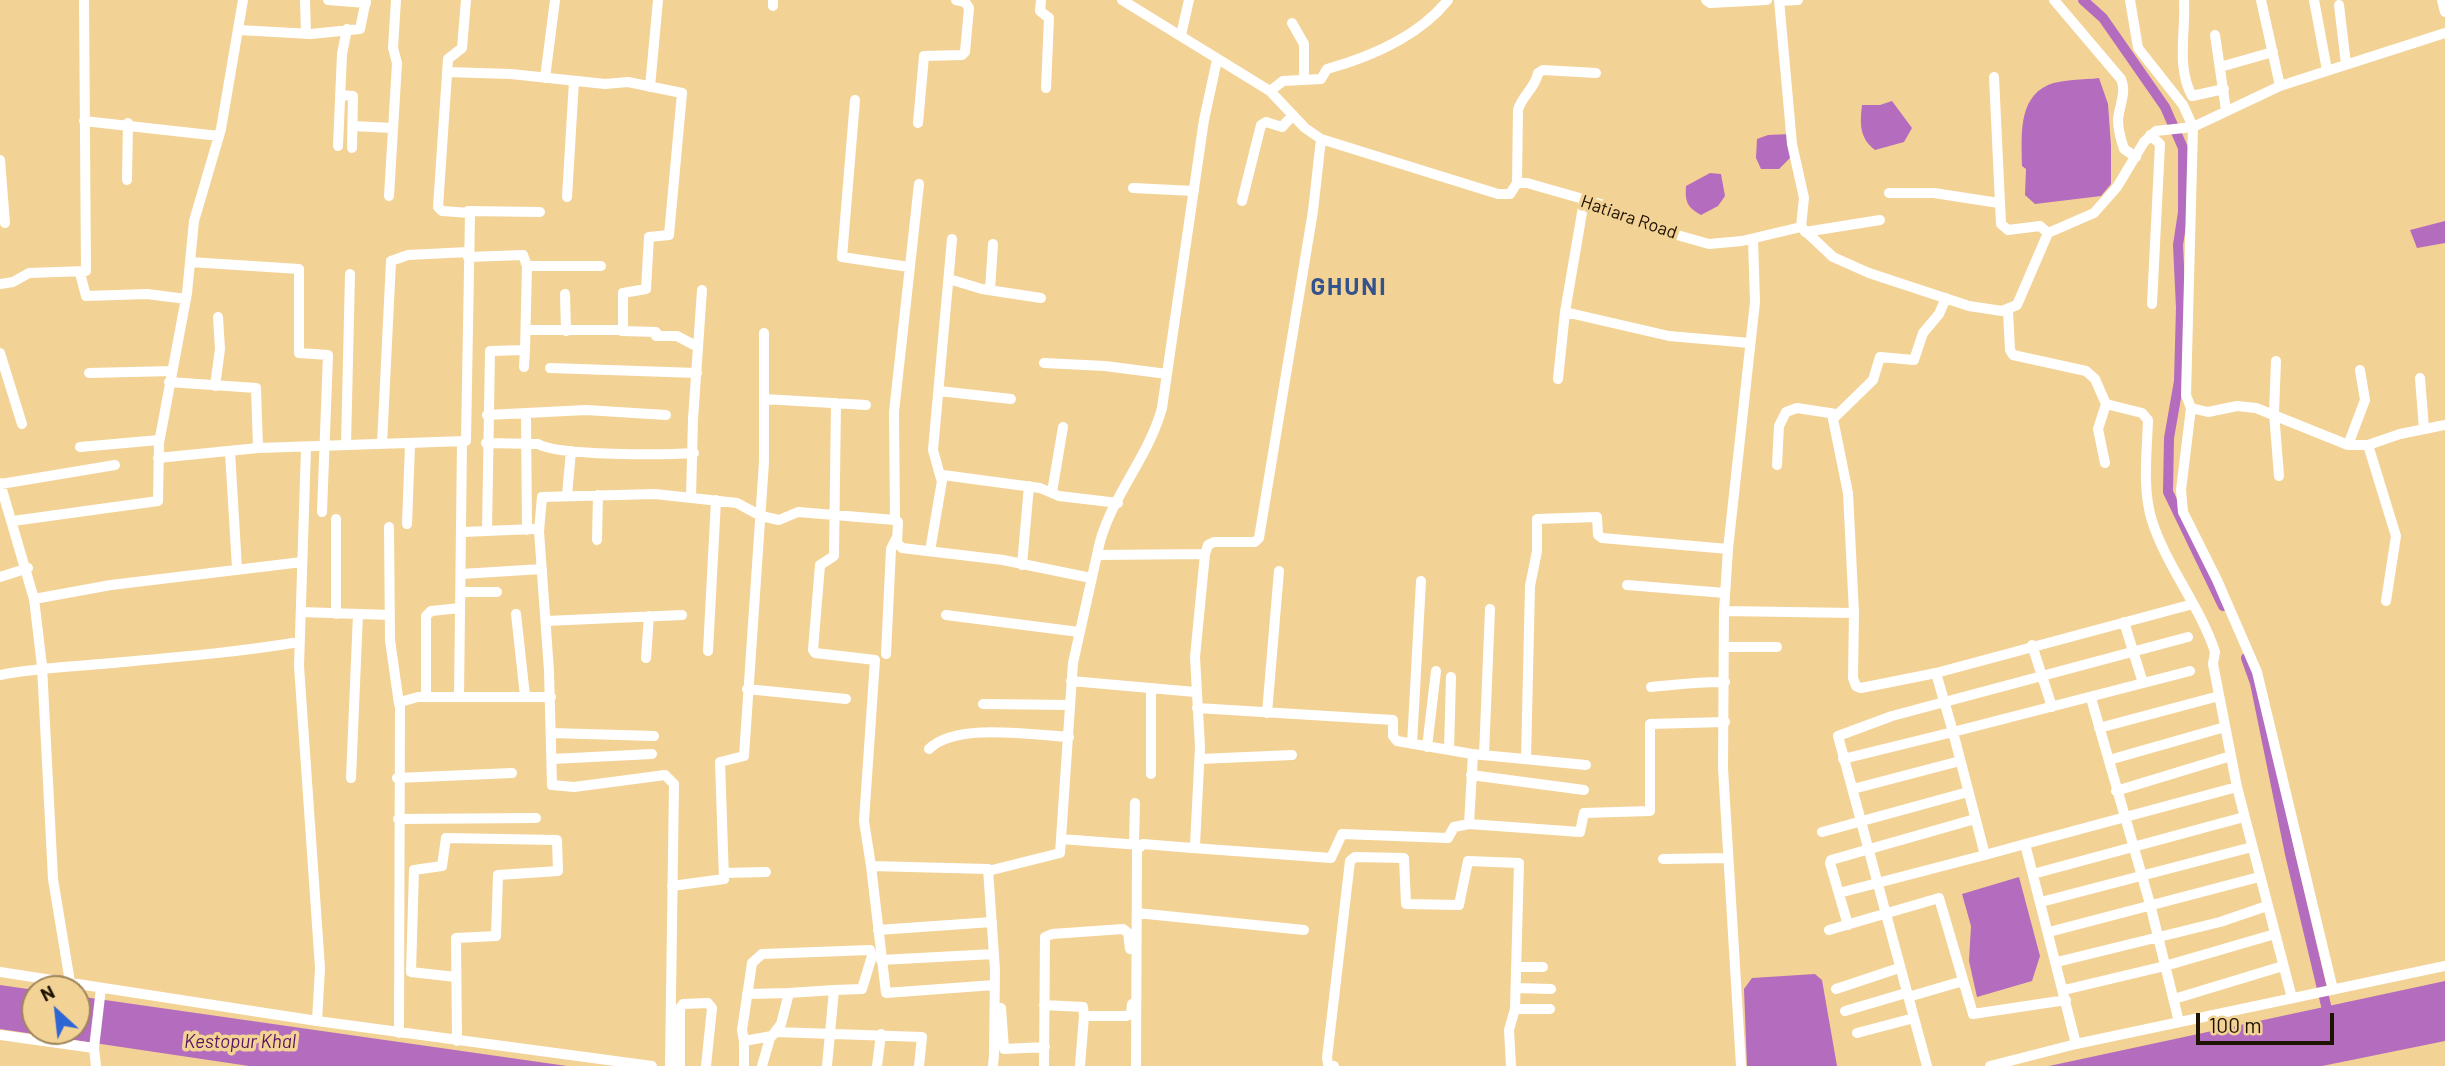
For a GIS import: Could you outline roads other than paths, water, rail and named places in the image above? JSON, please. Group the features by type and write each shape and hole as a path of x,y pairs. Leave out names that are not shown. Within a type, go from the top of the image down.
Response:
{"street":[{"path":"0,284 15,281 29,273 80,273 87,270 84,0"},
{"path":"13,521 155,502 159,498 159,440 186,299 194,221 219,136 243,0"},
{"path":"305,0 306,34"},
{"path":"239,30 306,34 362,29 366,2 328,0"},
{"path":"389,196 397,63 393,48 396,0"},
{"path":"466,0 463,48 448,59 438,207 442,211 540,212"},
{"path":"545,78 555,0"},
{"path":"650,87 658,0"},
{"path":"918,123 924,56 962,55 965,52 969,8 965,2 956,0"},
{"path":"1041,0 1040,11 1049,18 1046,88"},
{"name":"Hatiara Road","path":"1122,0 1140,5 1217,60 1270,91 1321,139 1498,194 1510,194 1517,183 1536,185 1604,205 1638,224 1709,244 1880,220"},
{"path":"1181,35 1189,0"},
{"path":"1270,91 1282,81 1321,79 1326,69 1371,56 1433,15 1448,0"},
{"path":"1706,0 1710,3 1767,0"},
{"path":"1798,0 1779,0 1782,65 1792,144 1804,198 1803,229 1841,262 1969,306 2008,311 2020,300 2048,233 2094,213 2117,187 2151,135 2163,128 2190,127 2280,86 2445,33"},
{"path":"2054,0 2121,79 2124,89 2118,124 2124,149 2136,157"},
{"path":"2130,0 2138,48 2183,105 2190,127 2186,394 2191,408 2181,490 2183,512 2217,580 2257,672 2330,990"},
{"path":"2184,0 2185,21 2182,37 2187,87 2192,96 2224,89"},
{"path":"2261,0 2280,86"},
{"path":"2314,0 2327,70"},
{"path":"2442,0 2445,12"},
{"path":"2339,5 2346,64"},
{"path":"1292,23 1304,44 1304,78"},
{"path":"338,146 342,54 347,29"},
{"path":"2215,35 2226,110"},
{"path":"2220,67 2273,52"},
{"path":"988,871 1059,854 1071,681 1079,632 1101,536 1159,421 1211,77 1217,60"},
{"path":"1517,183 1518,110 1522,100 1536,86 1538,73 1543,70 1596,73"},
{"path":"447,72 628,82 678,90 682,95 669,233 667,236 649,237 646,289 623,293 622,331"},
{"path":"1994,77 2001,224 2006,230 2040,226 2048,233"},
{"path":"567,197 574,81"},
{"path":"340,95 353,96 352,148"},
{"path":"855,100 842,257 909,267"},
{"path":"1242,201 1261,125 1266,122 1282,127 1293,115"},
{"path":"84,121 128,123 219,136"},
{"path":"127,180 128,123"},
{"path":"353,126 393,128"},
{"path":"2151,135 2160,144 2152,304"},
{"path":"1193,848 1200,759 1195,692 1196,624 1205,554 1208,545 1214,542 1255,542 1259,538 1313,211 1321,139"},
{"path":"0,160 5,223"},
{"path":"886,654 891,549 897,536 898,522 895,520 894,412 919,184"},
{"path":"1133,188 1194,191"},
{"path":"1889,193 1934,193 1999,203"},
{"path":"1558,379 1565,312 1584,201"},
{"path":"158,458 258,448 410,445 462,442 467,439 468,211"},
{"path":"930,551 941,479 933,450 952,239"},
{"path":"1741,1066 1723,768 1724,611 1728,549 1755,302 1753,239"},
{"path":"990,290 993,244"},
{"path":"382,444 391,261 408,255 523,255 527,266 524,367"},
{"path":"190,262 299,269 299,353 328,355 321,512"},
{"path":"527,266 601,266"},
{"path":"80,273 86,296 148,294 186,299"},
{"path":"346,445 350,274"},
{"path":"948,279 990,290 1041,298"},
{"path":"691,498 702,290"},
{"path":"565,294 566,331"},
{"path":"1946,298 1939,314 1925,329 1914,360 1880,357 1873,380 1836,414 1834,428 1848,493 1854,613 1853,678 1857,686 1861,688 1936,673 2032,645 2193,604"},
{"path":"2008,311 2013,355 2086,371 2095,379 2106,404 2098,429 2105,463"},
{"path":"1565,312 1669,336 1750,343"},
{"path":"215,386 220,349 218,317"},
{"path":"526,330 622,331 677,336 698,347"},
{"path":"672,886 721,882 724,873 720,762 744,756 760,515 764,334"},
{"path":"487,531 486,443 490,351 524,350"},
{"path":"0,353 22,424"},
{"path":"2276,361 2274,413 2279,476"},
{"path":"1044,363 1105,366 1167,374"},
{"path":"550,368 698,373"},
{"path":"2348,445 2365,400 2360,370"},
{"path":"89,373 171,376 215,386 257,389 258,448"},
{"path":"2420,378 2424,429"},
{"path":"939,391 1012,399"},
{"path":"764,399 866,405"},
{"path":"836,403 834,556 820,565 813,651 875,660 864,821 886,993 995,985"},
{"path":"2106,404 2146,416 2146,487 2149,510 2157,533 2216,652 2213,664 2237,787 2292,998"},
{"path":"2191,408 2208,412 2237,406 2274,413 2348,445 2368,445 2445,425"},
{"path":"1777,465 1779,426 1786,412 1797,408 1836,414"},
{"path":"487,415 586,411 666,415"},
{"path":"526,415 527,530"},
{"path":"1052,492 1062,427"},
{"path":"80,447 159,440"},
{"path":"459,697 462,442"},
{"path":"486,443 525,444 571,451 694,453"},
{"path":"407,524 410,445"},
{"path":"2368,445 2396,536 2386,601"},
{"path":"306,448 299,642 303,749 320,968 317,1021"},
{"path":"566,495 571,451"},
{"path":"230,452 237,568"},
{"path":"69,975 53,879 42,666 34,598 1,487 115,465"},
{"path":"941,479 946,474 1030,486 1059,496 1118,503"},
{"path":"1021,565 1030,486"},
{"path":"670,1066 673,779 665,775 555,788 552,785 551,696 539,529 542,497 633,494 737,503 760,515 779,520 798,512 895,520"},
{"path":"597,540 598,495"},
{"path":"708,651 716,500"},
{"path":"1526,759 1530,586 1537,551 1537,519 1598,517 1598,535 1602,538 1728,549"},
{"path":"335,614 336,519"},
{"path":"389,527 390,615 399,704 399,1033"},
{"path":"463,532 539,529"},
{"path":"897,536 902,548 1091,578"},
{"path":"1097,555 1205,554"},
{"path":"34,598 237,568 302,562"},
{"path":"0,577 27,568"},
{"path":"461,574 542,569"},
{"path":"1267,713 1279,571"},
{"path":"1412,744 1421,581"},
{"path":"1627,585 1725,593"},
{"path":"461,593 497,592"},
{"path":"426,697 426,616 431,611 460,608"},
{"path":"1469,824 1471,775 1478,755 1490,609"},
{"path":"1724,611 1854,613"},
{"path":"301,612 390,615"},
{"path":"351,778 358,614"},
{"path":"516,614 525,696"},
{"path":"646,658 649,615"},
{"path":"546,621 682,615"},
{"path":"946,615 1079,632"},
{"path":"2124,622 2143,683"},
{"path":"1927,1066 1843,759 1839,734 1892,716 2188,638"},
{"path":"0,675 42,666 75,667 244,652 299,642"},
{"path":"2032,645 2052,707"},
{"path":"1724,647 1777,647"},
{"path":"1427,747 1436,671"},
{"path":"1843,759 2190,671"},
{"path":"1936,673 1985,855"},
{"path":"1449,750 1451,677"},
{"path":"1071,681 1195,692"},
{"path":"1651,687 1681,685 1688,681 1725,681"},
{"path":"747,689 846,699"},
{"path":"1151,689 1151,774"},
{"path":"399,704 405,698 551,696"},
{"path":"2099,728 2219,696"},
{"path":"2091,698 2150,904 2179,1022"},
{"path":"983,704 1070,705"},
{"path":"1197,708 1393,720 1394,738 1412,744 1478,755 1586,765"},
{"path":"1061,839 1331,858 1342,834 1448,838 1452,828 1469,824 1579,833 1582,830 1584,813 1649,812 1649,725 1725,722"},
{"path":"2109,760 2225,727"},
{"path":"552,733 654,736"},
{"path":"929,749 938,741 971,733 1069,737"},
{"path":"552,759 652,754"},
{"path":"1200,759 1292,755"},
{"path":"2116,791 2231,756"},
{"path":"1853,789 1959,761"},
{"path":"397,778 512,773"},
{"path":"1471,775 1584,790"},
{"path":"1839,893 2237,787"},
{"path":"1822,832 1968,792"},
{"path":"1135,803 1136,1066"},
{"path":"2033,874 2245,817"},
{"path":"398,819 536,818"},
{"path":"1848,925 1830,862 1975,819"},
{"path":"456,977 411,972 413,871 442,866 446,838 557,840 558,871 498,875 497,934 457,937 457,1041"},
{"path":"2025,844 2076,1044"},
{"path":"2041,902 2252,847"},
{"path":"1334,1066 1328,1064 1327,1058 1353,858 1405,858 1405,903 1457,905 1461,900 1468,861 1519,863 1515,1009 1508,1030 1511,1066"},
{"path":"1663,859 1728,859"},
{"path":"871,866 984,866 988,871 995,985 993,1066"},
{"path":"724,873 766,872"},
{"path":"2049,932 2259,877"},
{"path":"1829,930 1939,898 1971,1011 1975,1015 2065,995 2275,934"},
{"path":"2057,961 2158,938 2267,906"},
{"path":"1137,913 1304,930"},
{"path":"878,930 992,922"},
{"path":"1044,1066 1045,937 1052,934 1126,930 1130,948 1131,1014 1084,1016"},
{"path":"744,1066 742,1030 747,994 752,963 762,954 870,950 872,956 862,989 747,994"},
{"path":"881,960 994,954"},
{"path":"2174,999 2283,966"},
{"path":"1990,1066 2076,1044 2445,966"},
{"path":"1517,967 1543,967"},
{"path":"1836,989 1899,968"},
{"path":"0,972 21,975"},
{"path":"1845,1011 1963,981"},
{"path":"1516,988 1551,989"},
{"path":"91,989 652,1066"},
{"path":"827,1066 834,990"},
{"path":"96,1066 95,1042 100,992"},
{"path":"762,1066 773,1035 781,1024 789,993"},
{"path":"680,1066 680,1009 683,1004 708,1003 712,1008 706,1066"},
{"path":"1044,1005 1083,1007 1080,1066"},
{"path":"1002,1008 1004,1049 1045,1047"},
{"path":"1515,1009 1550,1009"},
{"path":"1857,1033 1914,1018"},
{"path":"744,1041 773,1035 832,1032 922,1037 919,1066"},
{"path":"877,1066 881,1034"},
{"path":"0,1035 95,1042"}],"water":[{"path":"2099,78 2108,104 2111,184 2101,196 2035,204 2025,195 2026,169 2022,166 2022,132 2026,109 2038,91 2048,85"},
{"path":"1892,101 1912,128 1904,142 1875,150 1863,135 1862,105 1880,105"},
{"path":"1791,134 1790,158 1779,169 1761,169 1756,158 1757,139 1768,135"},
{"path":"1710,173 1721,174 1725,196 1718,206 1701,215 1688,204 1686,186"},
{"path":"2445,221 2445,243 2417,248 2410,230"},
{"path":"2019,877 2040,956 2032,981 1977,997 1969,961 1971,926 1962,894"},
{"path":"1815,974 1822,980 1837,1066 1747,1066 1744,989 1752,978"},
{"path":"2445,981 2445,1041 2322,1066 2049,1066"},
{"name":"Kestopur Khal","path":"0,985 21,988 21,1032 0,1029"},
{"name":"Kestopur Khal","path":"91,998 567,1066 249,1066 91,1043"}],"waterway":[{"path":"2083,0 2103,18 2165,107 2183,148 2183,212 2178,245 2181,308 2179,381 2169,438 2168,492 2223,606"},
{"path":"2246,658 2255,683 2290,854 2329,1018"}],"district":[{"name":"GHUNI","path":"1349,287"}]}
